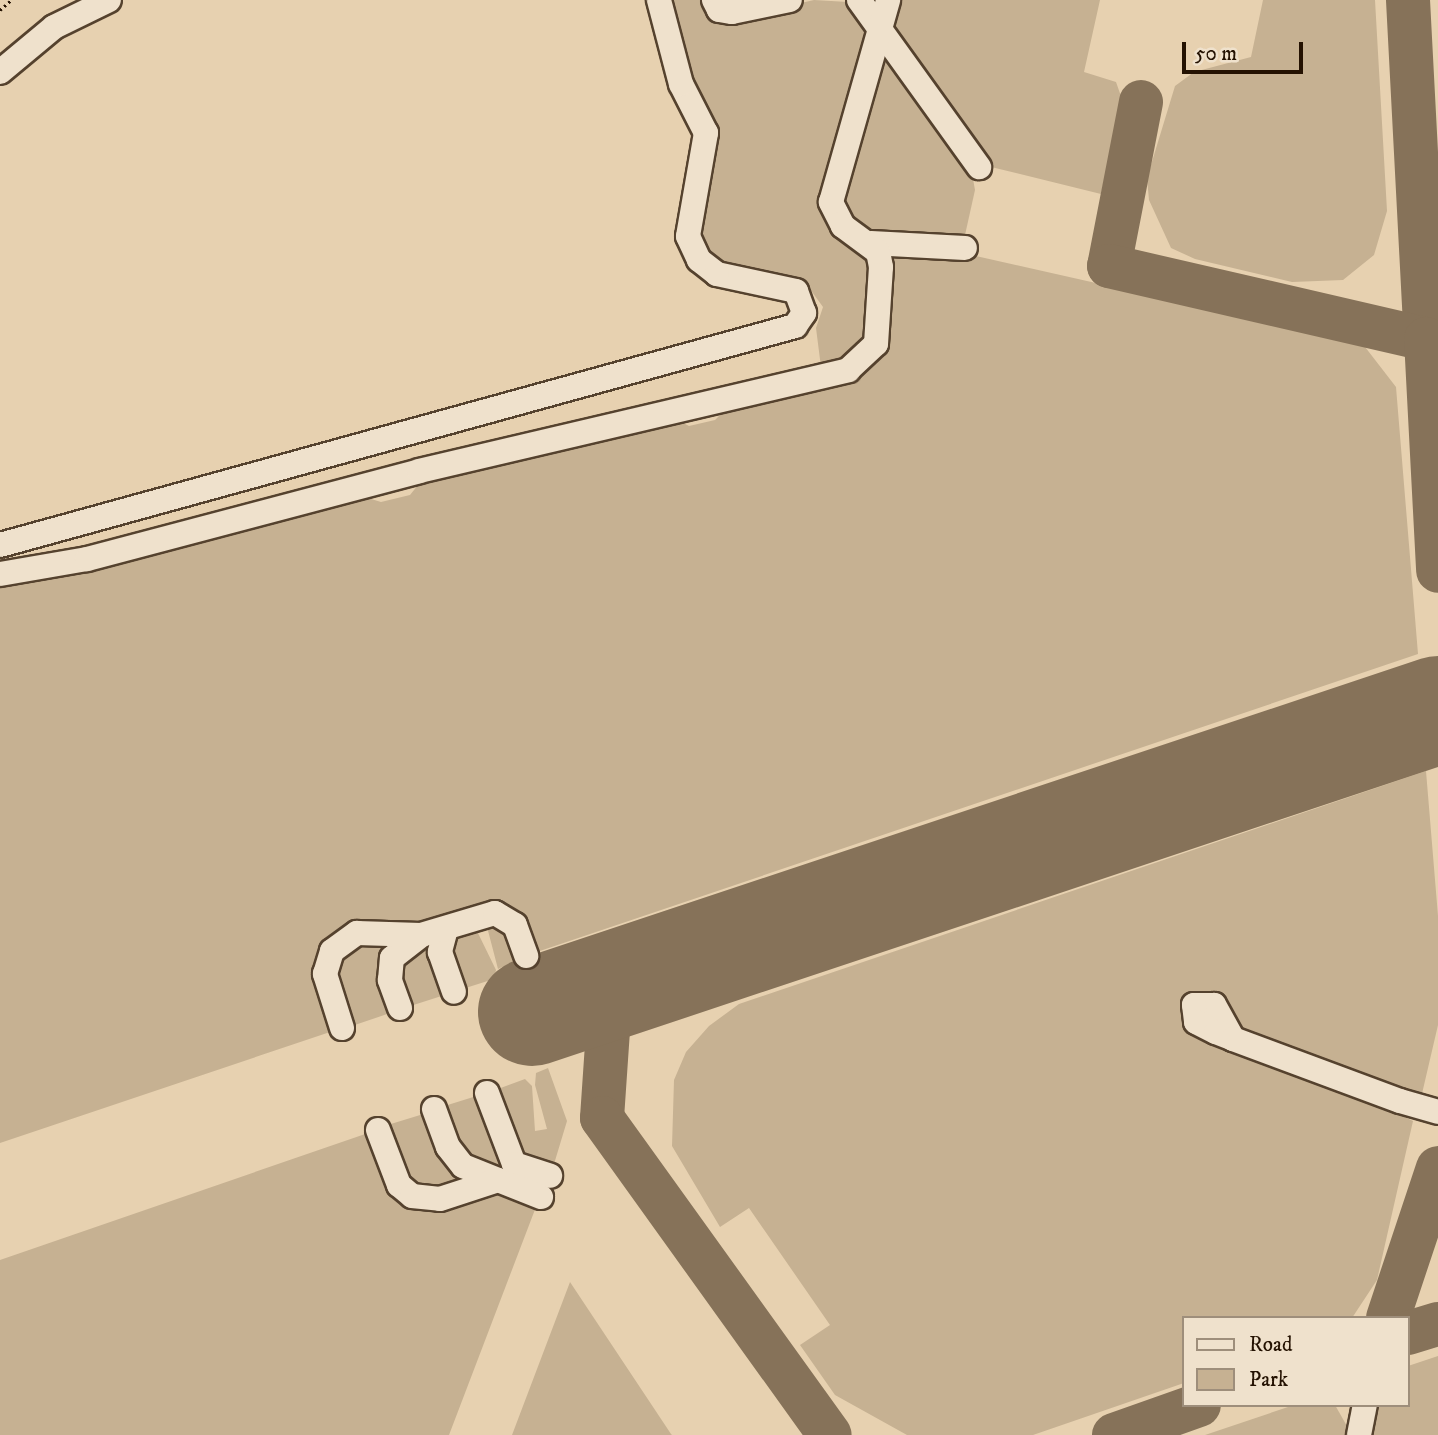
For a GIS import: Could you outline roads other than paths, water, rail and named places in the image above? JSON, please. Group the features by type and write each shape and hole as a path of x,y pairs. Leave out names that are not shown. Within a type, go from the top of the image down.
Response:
{"street":[{"path":"0,72 54,27 109,0"},
{"path":"0,545 795,326 804,313 796,291 717,274 699,260 688,236 706,134 681,84 659,0"},
{"path":"713,0 732,12 790,0"},
{"path":"859,0 979,167"},
{"path":"888,0 876,25 831,202 843,226 871,243 965,248"},
{"path":"0,574 87,559 419,471 848,370 876,344 881,267 871,243"},
{"path":"342,1028 327,989 332,951 369,930 421,935 504,915 515,925 526,956"},
{"path":"446,929 440,952 454,992"},
{"path":"400,1008 390,980 392,958 421,935"},
{"path":"1233,1039 1438,1112"},
{"path":"434,1110 453,1156 498,1180 545,1187 514,1164 487,1093"},
{"path":"378,1130 399,1185 412,1196 440,1199 498,1180"},
{"path":"1359,1435 1365,1407"}]}
